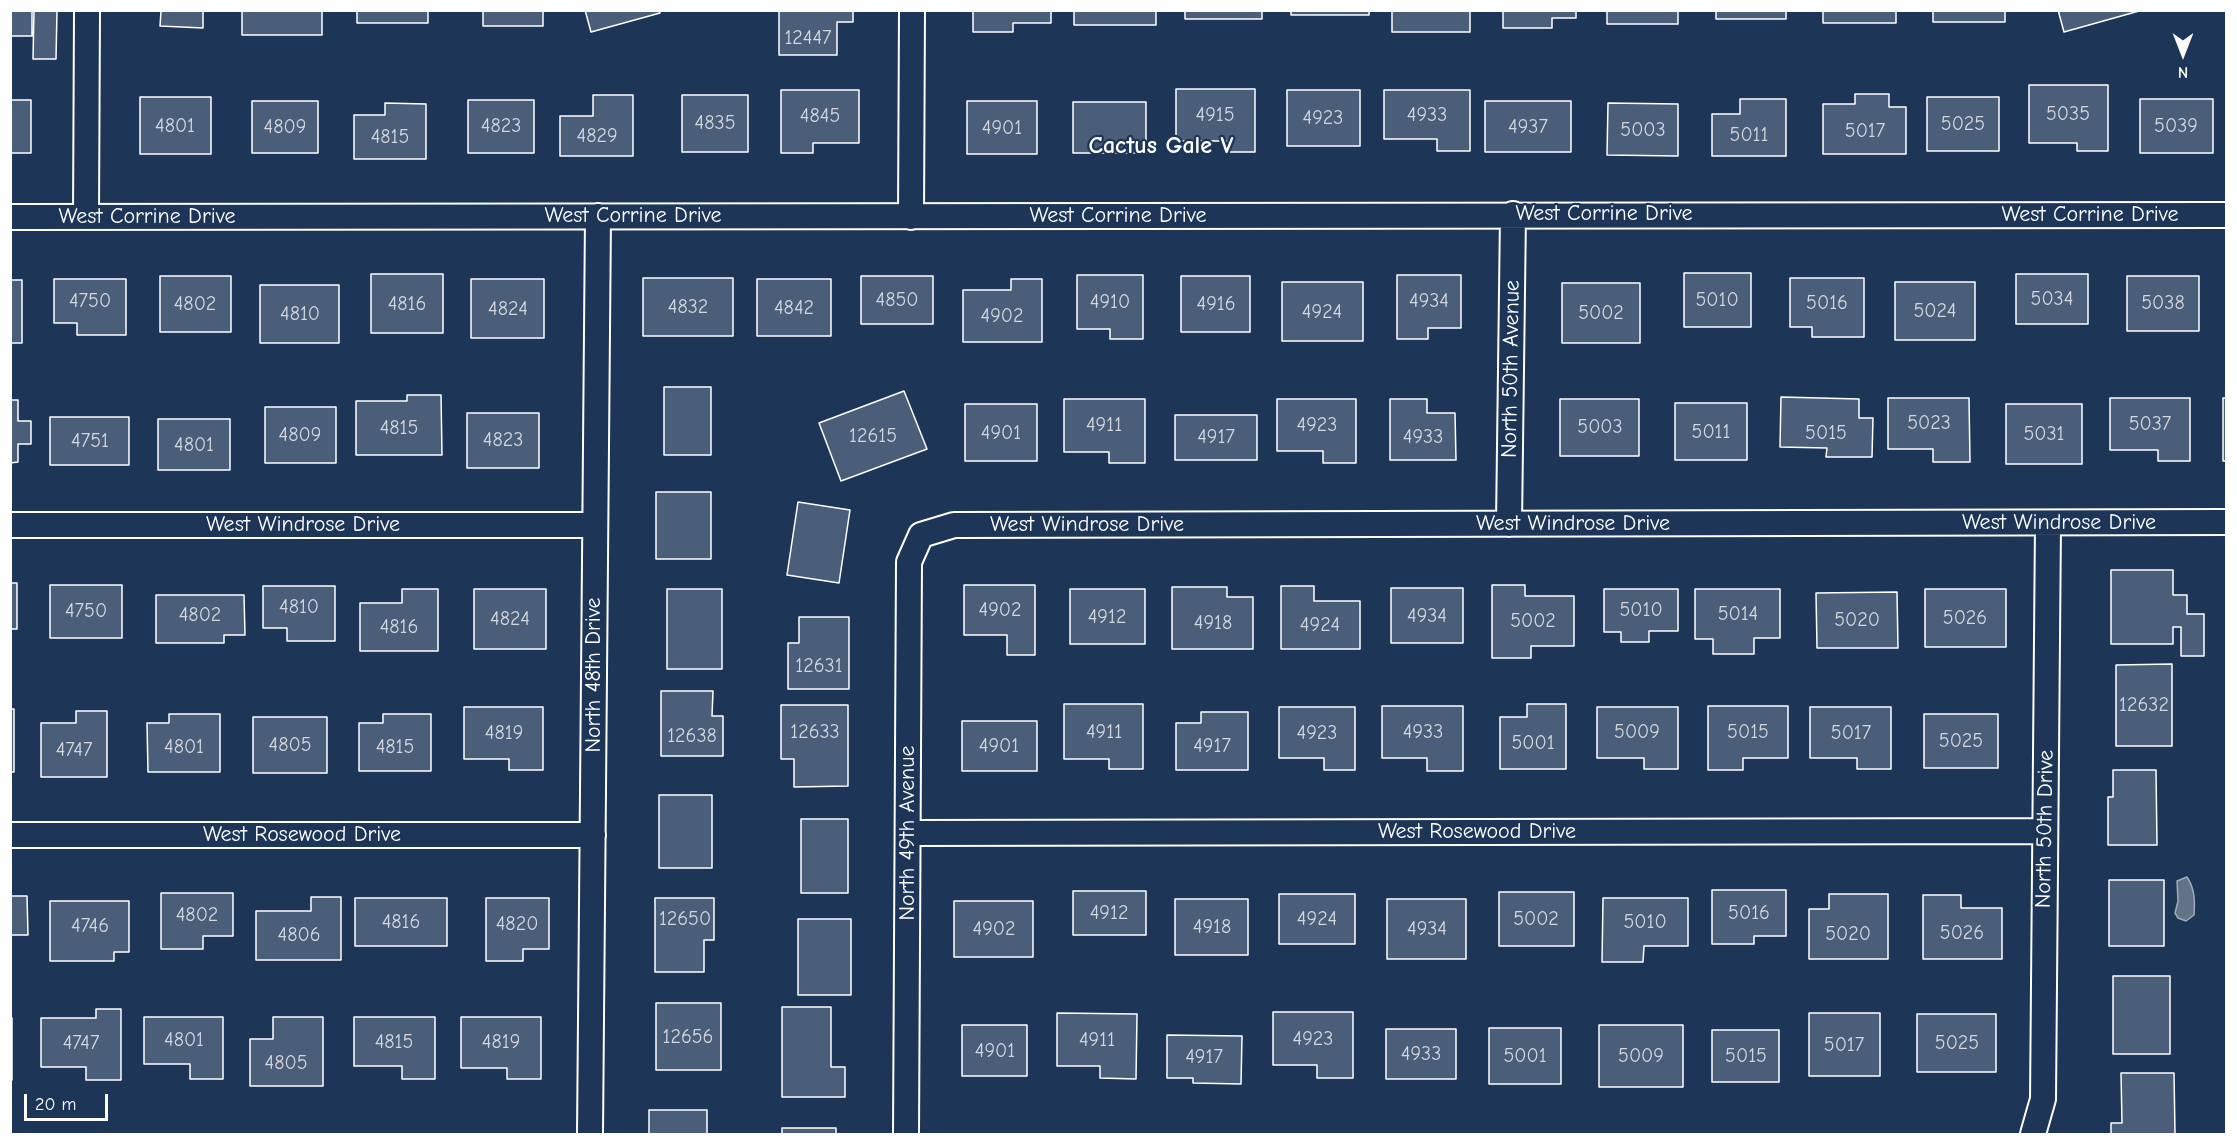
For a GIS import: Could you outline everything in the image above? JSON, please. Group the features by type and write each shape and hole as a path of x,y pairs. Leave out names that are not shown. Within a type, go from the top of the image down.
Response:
{"street":[{"path":"86,217 87,10"},
{"path":"911,217 912,10"},
{"name":"North 50th Avenue","path":"1509,524 1513,214"},
{"name":"West Corrine Drive","path":"10,217 2226,215"},
{"name":"North 48th Drive","path":"590,1134 598,216"},
{"name":"West Windrose Drive","path":"921,535 954,525 2226,522"},
{"name":"North 50th Drive","path":"2033,1134 2043,1099 2048,523"},
{"name":"West Windrose Drive","path":"10,525 595,525"},
{"name":"North 49th Avenue","path":"906,1134 909,562 921,535"},
{"name":"West Rosewood Drive","path":"909,833 2045,831"},
{"name":"West Rosewood Drive","path":"10,835 593,835"}],"water":[{"path":"2187,877 2193,891 2194,915 2186,921 2178,918 2175,913 2178,901 2177,881"}],"building":[{"path":"10,10 32,10 32,36 10,36"},
{"path":"34,10 57,10 56,59 33,59"},
{"path":"154,10 203,10 203,28 160,26 161,11"},
{"path":"242,10 322,10 322,35 242,35"},
{"path":"357,10 428,10 428,23 357,23"},
{"path":"483,10 543,10 543,26 483,26"},
{"path":"585,10 659,10 660,13 591,32"},
{"path":"779,10 853,10 853,22 837,22 837,55 779,55"},
{"path":"973,10 1051,10 1051,23 1013,23 1013,32 973,32"},
{"path":"1074,10 1156,10 1156,25 1074,25"},
{"path":"1185,10 1262,10 1262,19 1185,19"},
{"path":"1291,10 1369,10 1369,15 1291,15"},
{"path":"1392,10 1470,10 1470,32 1392,32"},
{"path":"1503,10 1576,10 1576,18 1552,18 1552,28 1503,28"},
{"path":"1607,10 1678,10 1678,24 1607,24"},
{"path":"1716,10 1786,10 1786,19 1716,19"},
{"path":"1823,10 1896,10 1896,23 1823,23"},
{"path":"1933,10 2005,10 2005,22 1933,22"},
{"path":"2058,10 2139,10 2139,11 2064,32"},
{"path":"2029,85 2108,85 2108,151 2077,151 2077,143 2029,143"},
{"path":"1176,89 1255,89 1255,152 1227,152 1227,141 1176,141"},
{"path":"781,90 859,90 859,143 813,143 813,153 781,153"},
{"path":"1287,90 1360,90 1360,146 1287,146"},
{"path":"1384,90 1470,90 1470,151 1437,151 1437,139 1384,139"},
{"path":"1855,94 1889,94 1889,107 1906,107 1906,154 1823,154 1823,104 1855,104"},
{"path":"593,95 633,95 633,156 560,156 560,116 593,116"},
{"path":"682,95 748,95 748,152 682,152"},
{"path":"140,97 211,97 211,154 140,154"},
{"path":"1927,97 1999,97 1999,151 1927,151"},
{"path":"1740,99 1786,99 1786,156 1712,156 1712,114 1740,114"},
{"path":"2140,99 2213,99 2213,153 2140,153"},
{"path":"10,100 31,100 31,153 10,153"},
{"path":"468,100 534,100 534,153 468,153"},
{"path":"252,101 318,101 318,153 252,153"},
{"path":"967,101 1037,101 1037,154 967,154"},
{"path":"1485,101 1571,101 1571,152 1485,152"},
{"path":"1073,102 1146,102 1146,153 1073,153"},
{"path":"385,103 426,104 426,159 354,159 354,115 385,115"},
{"path":"1608,103 1678,104 1678,156 1607,155"},
{"path":"1684,273 1751,273 1751,327 1684,327"},
{"path":"371,274 443,274 443,333 371,333"},
{"path":"2016,274 2088,274 2088,324 2016,324"},
{"path":"1077,275 1143,275 1143,339 1110,339 1110,329 1077,329"},
{"path":"1397,275 1461,275 1461,328 1428,328 1428,339 1397,339"},
{"path":"160,276 231,276 231,332 160,332"},
{"path":"861,276 933,276 933,324 861,324"},
{"path":"1181,276 1250,276 1250,332 1181,332"},
{"path":"2127,276 2199,276 2199,331 2127,331"},
{"path":"643,278 733,278 733,336 643,336"},
{"path":"1790,278 1864,278 1864,337 1812,337 1812,327 1790,327"},
{"path":"54,279 126,279 126,335 77,335 77,323 54,323"},
{"path":"471,279 544,279 544,338 471,338"},
{"path":"757,279 831,279 831,336 757,336"},
{"path":"1011,279 1042,279 1042,342 963,342 963,290 1011,290"},
{"path":"10,280 22,280 22,343 10,343"},
{"path":"1282,282 1363,282 1363,341 1282,341"},
{"path":"1895,282 1975,282 1975,340 1895,340"},
{"path":"1562,283 1640,283 1640,343 1562,343"},
{"path":"260,285 339,285 339,343 260,343"},
{"path":"664,387 711,387 711,455 664,455"},
{"path":"904,391 927,449 841,481 819,423"},
{"path":"407,395 441,395 442,455 356,455 356,401 407,401"},
{"path":"1781,397 1859,399 1859,418 1873,418 1872,457 1826,457 1827,448 1780,447"},
{"path":"1888,398 1969,398 1970,462 1933,462 1933,449 1888,449"},
{"path":"2110,398 2190,398 2190,461 2158,461 2158,450 2110,450"},
{"path":"2223,398 2226,398 2226,461 2223,461"},
{"path":"1064,399 1145,399 1145,463 1109,463 1109,452 1064,452"},
{"path":"1277,399 1356,399 1356,463 1323,463 1323,451 1277,451"},
{"path":"1390,399 1427,399 1427,413 1455,413 1456,460 1390,460"},
{"path":"1560,399 1639,399 1639,456 1560,456"},
{"path":"10,400 18,400 18,421 31,421 31,444 18,444 18,462 10,463"},
{"path":"1675,403 1747,403 1747,460 1675,460"},
{"path":"965,404 1037,404 1037,461 965,461"},
{"path":"2006,404 2082,404 2082,464 2006,464"},
{"path":"265,407 336,407 336,463 265,463"},
{"path":"467,413 539,413 539,468 467,468"},
{"path":"1175,415 1257,415 1257,460 1175,460"},
{"path":"50,417 129,417 129,465 50,465"},
{"path":"158,419 230,419 230,470 158,470"},
{"path":"656,492 711,492 711,559 656,559"},
{"path":"798,502 850,510 839,583 787,575"},
{"path":"2111,570 2173,570 2173,595 2187,595 2187,614 2204,614 2204,656 2181,656 2181,627 2173,627 2173,644 2111,644"},
{"path":"10,583 17,583 17,629 10,629"},
{"path":"50,585 122,585 122,638 50,638"},
{"path":"964,585 1035,585 1035,655 1007,655 1007,635 964,635"},
{"path":"1492,585 1525,585 1525,596 1574,596 1574,646 1531,646 1531,658 1492,658"},
{"path":"263,586 335,586 335,641 287,641 287,628 263,628"},
{"path":"1281,586 1314,586 1314,601 1360,601 1360,649 1281,649"},
{"path":"1172,587 1227,587 1227,597 1253,597 1253,649 1172,649"},
{"path":"1391,588 1463,588 1463,643 1391,643"},
{"path":"402,589 438,589 438,651 360,651 360,603 402,603"},
{"path":"474,589 546,589 546,649 474,649"},
{"path":"667,589 722,589 722,669 667,669"},
{"path":"1070,589 1145,589 1145,644 1070,644"},
{"path":"1604,589 1678,589 1678,631 1649,631 1649,642 1621,642 1621,632 1604,632"},
{"path":"1695,589 1780,589 1780,638 1754,638 1754,654 1713,654 1713,639 1695,639"},
{"path":"1925,589 2006,589 2006,647 1925,647"},
{"path":"1897,592 1898,648 1817,648 1816,593"},
{"path":"156,595 244,595 245,635 224,635 224,643 156,643"},
{"path":"799,617 849,617 849,689 788,689 788,643 799,643"},
{"path":"2172,664 2172,746 2116,746 2116,665"},
{"path":"661,691 713,691 712,716 723,716 723,756 661,756"},
{"path":"1064,704 1143,704 1143,769 1109,769 1109,759 1064,759"},
{"path":"1527,704 1566,704 1566,769 1500,769 1500,717 1527,717"},
{"path":"781,705 848,705 848,786 794,787 794,759 781,759"},
{"path":"1382,706 1463,706 1463,771 1427,771 1427,758 1382,758"},
{"path":"1708,706 1788,706 1788,758 1743,758 1743,770 1708,770"},
{"path":"464,707 543,707 543,770 509,770 509,759 464,759"},
{"path":"1279,707 1355,707 1355,770 1324,770 1324,758 1279,758"},
{"path":"1597,707 1678,707 1678,769 1644,769 1644,758 1597,758"},
{"path":"1810,707 1891,707 1891,769 1857,769 1857,758 1810,758"},
{"path":"10,709 14,709 14,772 10,772"},
{"path":"76,711 107,711 107,777 41,777 41,723 76,723"},
{"path":"1201,712 1248,712 1248,770 1176,770 1176,723 1201,723"},
{"path":"169,714 220,714 220,772 148,772 147,723 169,723"},
{"path":"383,714 431,714 431,771 359,771 359,723 383,723"},
{"path":"1924,714 1998,714 1998,768 1924,768"},
{"path":"253,717 327,717 327,773 253,773"},
{"path":"962,721 1037,721 1037,771 962,771"},
{"path":"2113,770 2156,770 2157,845 2108,845 2108,797 2113,797"},
{"path":"659,795 712,795 712,868 659,868"},
{"path":"801,819 848,819 848,893 801,893"},
{"path":"2109,880 2164,880 2164,946 2109,946"},
{"path":"1712,890 1786,890 1786,936 1754,936 1754,944 1712,944"},
{"path":"1073,891 1146,891 1146,935 1073,935"},
{"path":"1499,892 1574,892 1574,946 1499,946"},
{"path":"161,893 233,893 233,936 203,936 203,949 161,949"},
{"path":"1279,894 1355,894 1355,944 1279,944"},
{"path":"1829,894 1888,894 1888,959 1809,959 1809,909 1829,909"},
{"path":"1923,895 1961,895 1961,908 2002,908 2002,959 1923,959"},
{"path":"10,896 27,896 28,935 10,935"},
{"path":"311,897 341,897 341,960 256,960 256,911 311,911"},
{"path":"355,898 447,898 447,946 355,946"},
{"path":"486,898 549,898 549,949 523,949 523,961 486,961"},
{"path":"655,898 714,898 714,940 704,940 704,972 655,972"},
{"path":"1603,898 1688,898 1688,946 1644,946 1643,962 1602,962"},
{"path":"1175,899 1248,899 1248,955 1175,955"},
{"path":"1387,899 1466,899 1466,959 1387,959"},
{"path":"50,901 129,901 129,952 114,952 114,961 50,961"},
{"path":"954,901 1033,901 1033,957 954,957"},
{"path":"798,919 851,919 851,995 798,995"},
{"path":"2113,976 2170,976 2170,1054 2113,1054"},
{"path":"656,1003 721,1003 721,1070 656,1070"},
{"path":"782,1007 831,1007 831,1067 845,1067 845,1097 782,1097"},
{"path":"96,1009 121,1009 121,1080 86,1080 86,1067 41,1067 41,1018 96,1018"},
{"path":"1273,1012 1353,1012 1353,1078 1317,1078 1317,1065 1273,1065"},
{"path":"1057,1013 1137,1014 1136,1079 1100,1078 1100,1066 1057,1066"},
{"path":"1809,1013 1880,1013 1880,1076 1809,1076"},
{"path":"1917,1014 1996,1014 1996,1072 1917,1072"},
{"path":"144,1017 223,1017 223,1079 190,1079 190,1064 144,1064"},
{"path":"273,1017 323,1017 323,1086 250,1086 250,1039 273,1039"},
{"path":"354,1017 435,1017 435,1079 402,1079 402,1066 354,1066"},
{"path":"461,1017 541,1017 541,1079 507,1079 507,1068 461,1068"},
{"path":"10,1018 12,1018 12,1080 10,1080"},
{"path":"962,1025 1027,1025 1027,1076 962,1076"},
{"path":"1599,1025 1683,1025 1683,1087 1599,1087"},
{"path":"1489,1028 1561,1028 1561,1084 1489,1084"},
{"path":"1386,1029 1456,1029 1456,1079 1386,1079"},
{"path":"1712,1030 1779,1030 1779,1082 1712,1082"},
{"path":"1167,1035 1242,1036 1241,1084 1193,1083 1193,1078 1167,1078"},
{"path":"2121,1073 2174,1073 2175,1134 2111,1134 2111,1123 2122,1123"},
{"path":"649,1110 707,1110 707,1134 649,1134"},
{"path":"782,1128 836,1128 836,1134 782,1134"}],"district":[{"name":"Cactus Gale V","path":"1161,146"}]}
